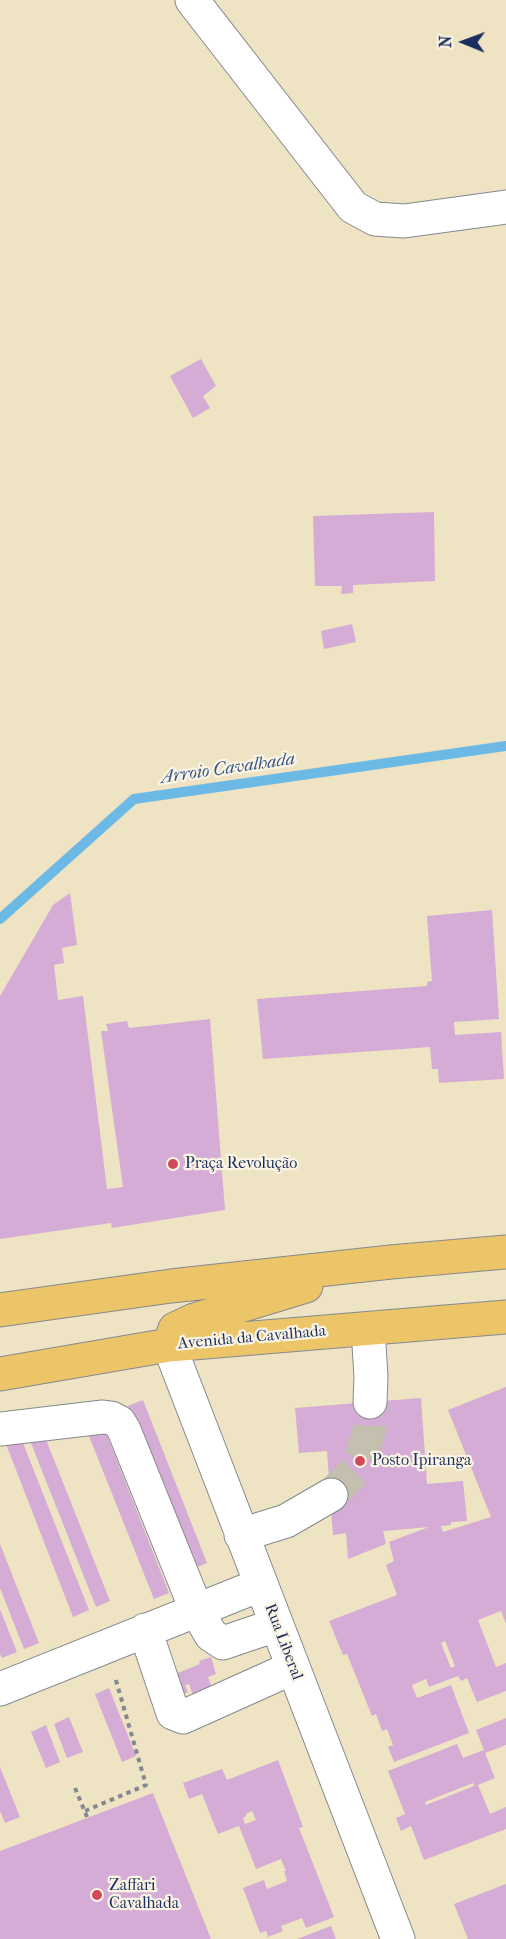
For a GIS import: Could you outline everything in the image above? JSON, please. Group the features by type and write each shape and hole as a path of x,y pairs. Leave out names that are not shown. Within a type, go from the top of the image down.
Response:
{"main road":[{"path":"0,1310 171,1286 506,1252"},
{"path":"169,1345 175,1329 194,1320 391,1262"},
{"name":"Avenida da Cavalhada","path":"0,1374 169,1345 506,1317"}],"street":[{"path":"192,0 353,207 375,219 404,221 506,207"},
{"path":"368,1329 370,1402"},
{"name":"Rua Liberal","path":"169,1345 398,1939"},
{"path":"0,1429 103,1417 119,1422 196,1609 210,1635 223,1643 276,1624"},
{"path":"241,1535 286,1521 331,1496"},
{"path":"0,1689 260,1585"},
{"path":"145,1630 173,1713 183,1717 292,1668"}],"path":[{"path":"75,1788 87,1817"}],"building":[{"path":"201,359 216,386 203,396 210,408 193,418 170,376"},
{"path":"434,512 435,581 353,585 353,593 341,594 342,586 315,586 313,516"},
{"path":"352,624 356,642 324,649 321,631"},
{"path":"70,893 77,945 62,948 64,963 54,965 58,1000 83,996 107,1189 123,1187 101,1031 108,1031 106,1024 127,1021 129,1028 210,1019 225,1210 112,1228 111,1223 0,1239 0,996 53,905"},
{"path":"492,910 499,1019 454,1022 455,1035 501,1032 504,1079 439,1083 438,1069 432,1069 430,1047 263,1059 257,999 427,986 427,982 432,981 427,916"},
{"path":"506,1387 506,1624 501,1611 478,1620 496,1667 506,1663 506,1691 477,1702 467,1678 461,1681 458,1676 429,1687 426,1679 412,1685 417,1698 451,1685 469,1733 394,1762 388,1747 393,1745 387,1729 382,1731 376,1714 372,1716 347,1654 343,1655 329,1621 397,1595 386,1565 394,1561 389,1542 429,1527 383,1531 386,1544 348,1559 346,1533 333,1535 327,1451 299,1453 295,1408 421,1398 427,1484 463,1481 467,1521 451,1522 451,1525 441,1526 443,1532 491,1517 448,1410","holes":["445,1641 455,1666 451,1668 441,1643"]},
{"path":"143,1400 207,1563 192,1569 128,1406"},
{"path":"105,1430 169,1593 154,1599 89,1436"},
{"path":"43,1432 110,1601 96,1607 29,1438"},
{"path":"21,1438 89,1610 73,1617 6,1444"},
{"path":"0,1544 39,1643 24,1649 0,1588"},
{"path":"0,1609 17,1652 2,1658 0,1654"},
{"path":"211,1657 216,1674 208,1677 214,1693 195,1701 189,1684 185,1685 188,1692 180,1695 173,1675"},
{"path":"109,1688 136,1756 122,1762 95,1694"},
{"path":"69,1717 83,1752 67,1758 54,1724"},
{"path":"506,1718 506,1745 485,1753 495,1778 478,1785 490,1814 506,1807 506,1829 424,1860 411,1826 401,1831 396,1818 405,1814 388,1771 457,1744 463,1758 484,1750 476,1730","holes":["473,1783 474,1786 426,1805 425,1802"]},
{"path":"46,1725 60,1762 46,1768 31,1732"},
{"path":"278,1760 303,1827 299,1828 334,1917 306,1928 302,1918 281,1926 283,1931 268,1937 266,1931 260,1933 243,1888 264,1880 267,1889 287,1881 281,1859 256,1869 239,1826 218,1834 202,1794 189,1799 183,1783 222,1769 227,1780","holes":["252,1811 256,1820 245,1824 243,1818"]},
{"path":"0,1767 20,1817 5,1823 0,1811"},
{"name":"Zaffari Cavalhada","path":"153,1793 211,1939 0,1939 0,1851"},
{"path":"506,1884 506,1939 468,1939 454,1904"},
{"path":"331,1926 336,1939 297,1939"}],"waterway":[{"name":"Arroio Cavalhada","path":"0,919 134,799 506,746"}],"tunnel":[{"path":"331,1495 357,1469 370,1429 370,1402"}],"place":[{"name":"Praça Revolução","path":"173,1164"},
{"name":"Posto Ipiranga","path":"360,1461"},
{"name":"Zaffari Cavalhada","path":"97,1895"}]}
